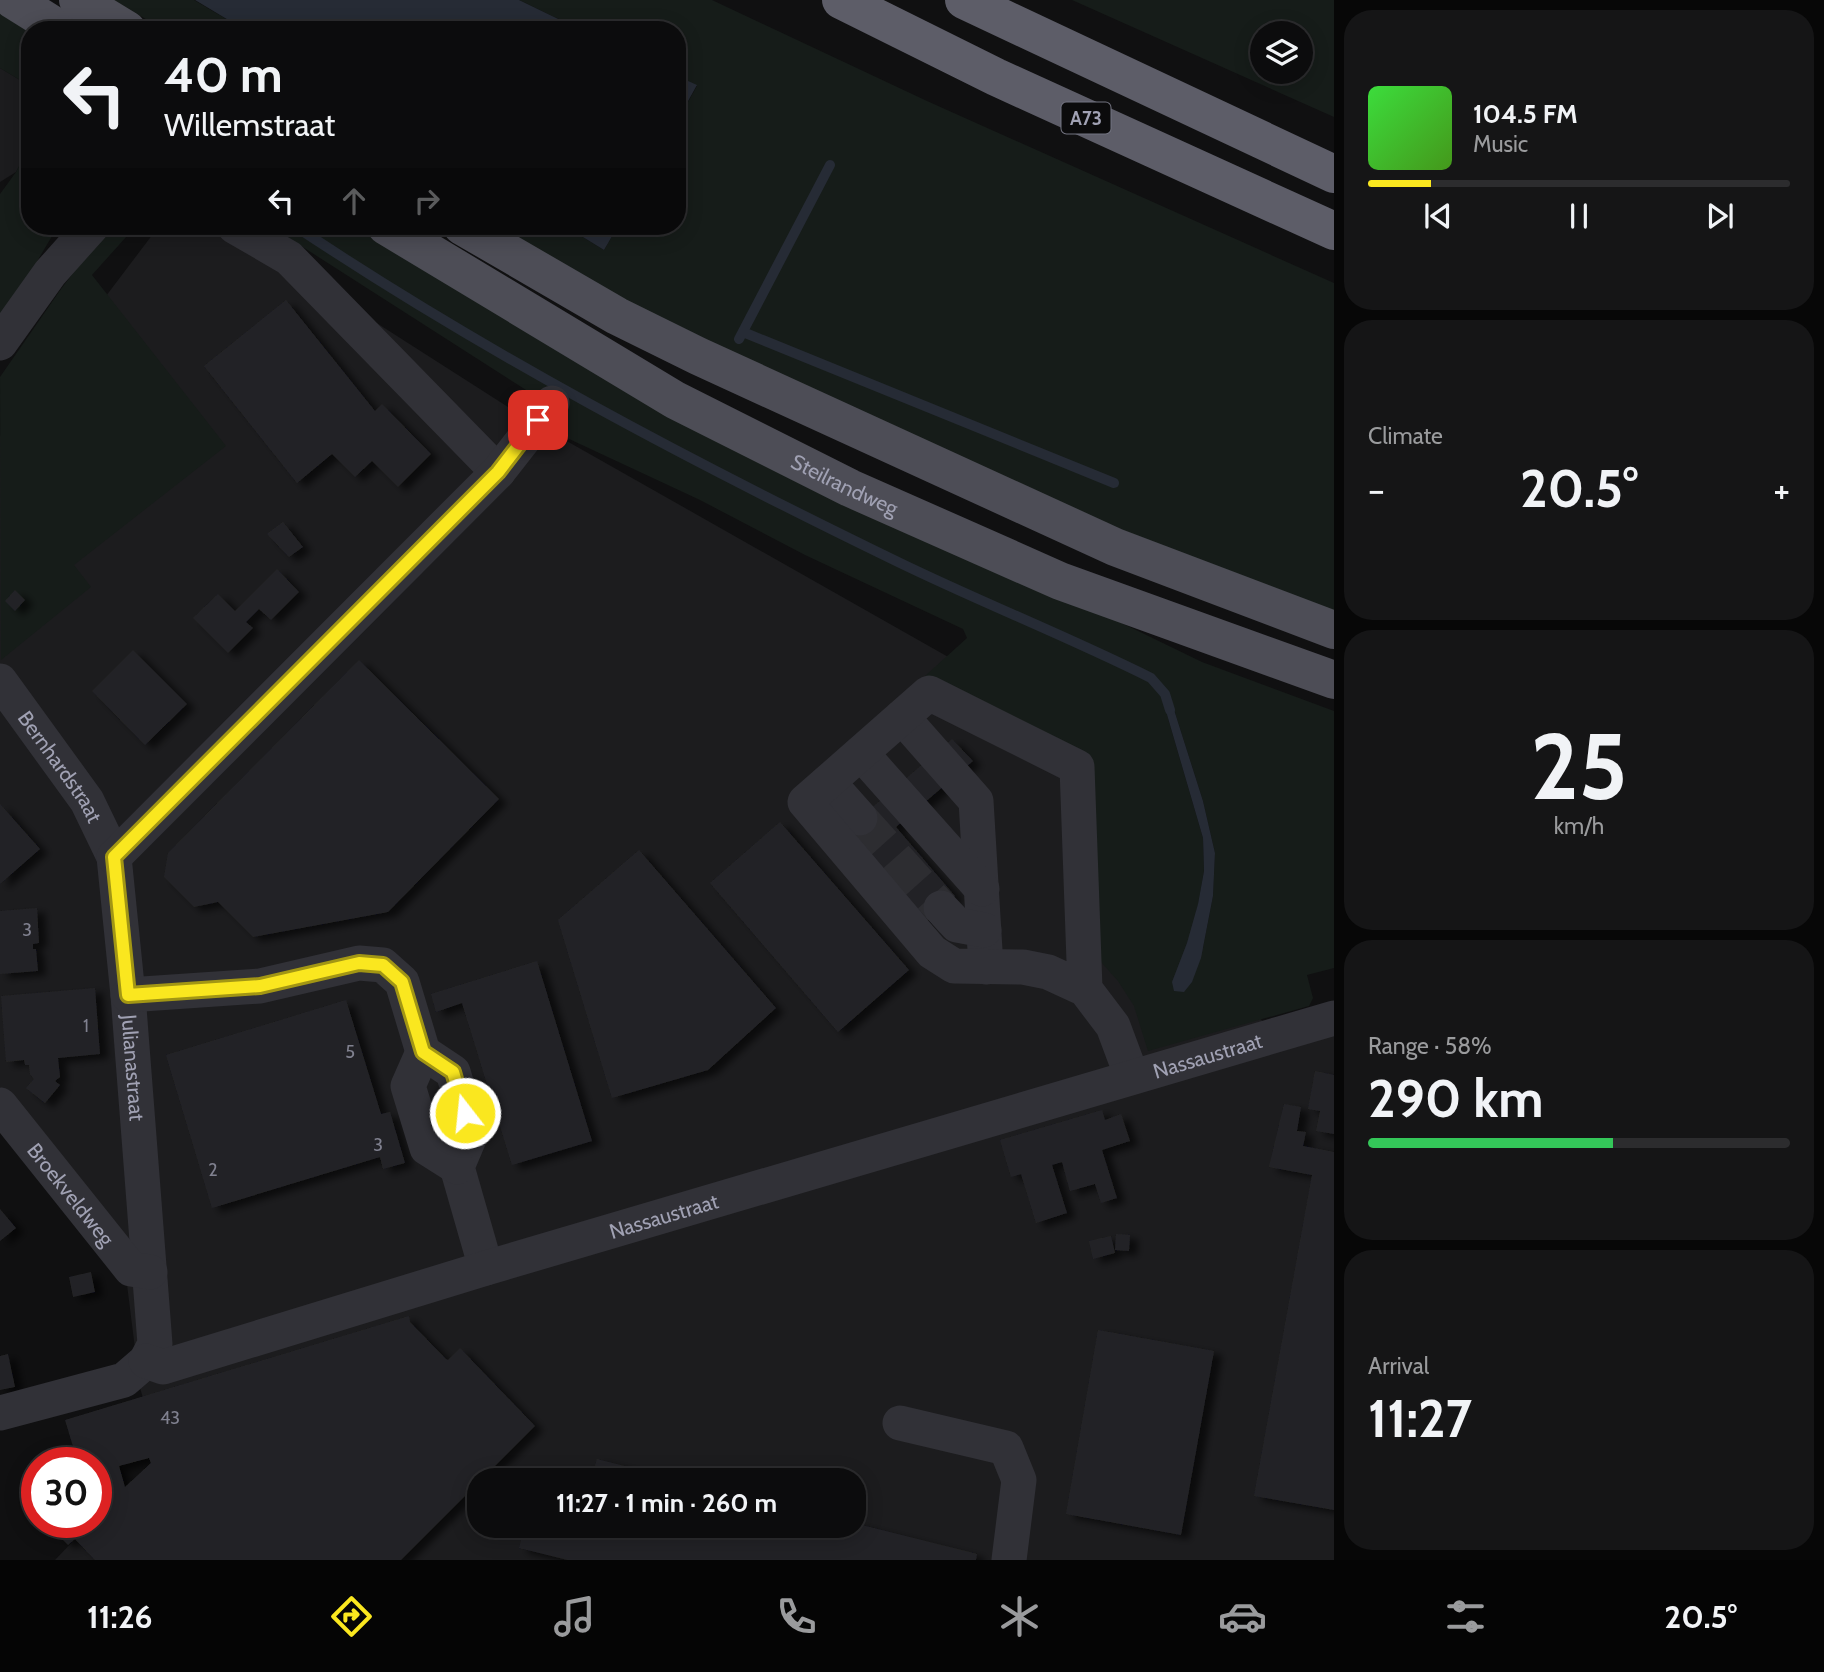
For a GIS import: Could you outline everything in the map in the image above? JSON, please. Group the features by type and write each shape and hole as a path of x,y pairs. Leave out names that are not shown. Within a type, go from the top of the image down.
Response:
{"highway":[{"name":"A73","path":"841,0 996,77 1334,231"},
{"name":"A73","path":"964,0 1334,174"}],"main road":[{"path":"12,0 46,21"},
{"path":"78,0 112,21"},
{"name":"Steilrandweg","path":"401,235 675,400 850,488 1060,581 1334,680"},
{"path":"478,235 617,316 734,373 1115,547 1334,630"}],"street":[{"path":"50,273 70,235"},
{"path":"0,344 50,273 84,235"},
{"path":"249,235 289,258 498,472"},
{"path":"114,857 498,472 552,403"},
{"name":"Bernhardstraat","path":"0,681 87,801 114,857"},
{"path":"1085,989 1077,767 929,693 805,802 932,952 943,961 954,966 1023,967 1048,972 1085,989 1113,1026 1132,1077"},
{"path":"902,717 976,801 986,967"},
{"path":"861,753 982,889"},
{"path":"828,782 860,818"},
{"name":"Julianastraat","path":"114,857 128,995 155,1344 146,1361"},
{"path":"942,908 957,925 984,930"},
{"path":"128,995 260,986 359,963 383,965 402,982 423,1052 453,1072 471,1134 457,1167 486,1268"},
{"name":"Nassaustraat","path":"146,1361 163,1367 486,1268 1334,1018"},
{"path":"423,1052 408,1086 427,1148 457,1167"},
{"name":"Broekveldweg","path":"0,1105 131,1269 150,1272"},
{"path":"0,1413 124,1380 146,1361"},
{"path":"900,1423 1006,1448 1020,1480 1009,1560"}],"shaded area":[{"path":"114,0 194,0 230,21 149,21"},
{"path":"195,0 519,0 562,21 230,21"},
{"path":"519,0 712,0 927,101 1334,283 1334,612 1122,530 628,305 500,235 580,235 604,250 613,235 686,235 686,105 697,86 686,80 686,21 562,21"},
{"path":"1072,0 1334,0 1334,117 1260,84 1313,84 1313,21 1250,21 1250,79"},
{"path":"0,4 21,22 21,81 0,68"},
{"path":"0,68 21,81 21,163 16,172 0,182"},
{"path":"686,80 697,85 686,105"},
{"path":"21,163 21,235 53,235 0,316 0,194"},
{"path":"102,235 128,235 92,275 226,446 74,565 91,587 1,660 0,377"},
{"path":"152,235 239,235 519,414 1171,783 1208,974 1271,1028 1334,1020 1334,1560 55,1560 76,1538 112,1538 112,1501 160,1454 140,1388 121,1237 0,1087 0,436"},
{"path":"284,235 371,235 559,350 1202,662 1334,711 1334,968 1307,975 1313,998 1309,1006 1148,1051 1134,1006 1118,981 1093,953 1080,756 925,676 967,638 963,629 567,438 555,405 537,397","holes":["1170,697 1203,801 1215,853 1213,896 1201,958 1172,982 1198,905 1204,871 1203,838 1163,701"]},
{"path":"580,235 613,235 604,250"},
{"path":"1170,697 1203,801 1215,853 1213,896 1201,958 1192,982 1184,992 1174,991 1172,982 1198,904 1204,871 1203,838 1163,701"}],"building":[{"path":"286,300 375,411 382,404 431,454 398,487 372,461 355,477 332,454 297,483 204,366"},
{"path":"283,522 303,547 289,557 267,534"},
{"path":"277,569 299,592 271,620 259,609 246,622 253,628 228,653 193,618 218,594 235,611"},
{"path":"15,590 25,600 15,611 5,601"},
{"path":"133,650 187,704 145,745 92,691"},
{"path":"359,660 499,799 388,912 253,937 218,902 194,907 164,877 168,853"},
{"path":"952,739 973,761 896,827 955,896 919,927 840,835"},
{"path":"0,804 40,849 0,884"},
{"path":"780,822 909,970 838,1032 710,883"},
{"path":"639,850 776,1008 708,1070 612,1098 558,920"},
{"path":"37,908 39,943 33,944 33,949 36,949 38,971 0,974 0,911"},
{"path":"537,961 592,1141 512,1165 462,1003 436,1012 431,994"},
{"path":"95,988 100,1054 58,1058 60,1077 55,1081 60,1085 45,1103 26,1088 34,1079 29,1065 25,1065 24,1060 6,1062 1,996"},
{"path":"346,1000 381,1114 390,1112 405,1163 383,1169 380,1157 212,1208 166,1055"},
{"path":"1315,1071 1334,1075 1334,1134 1316,1131 1320,1111 1308,1109"},
{"path":"1284,1104 1301,1107 1297,1131 1306,1132 1303,1146 1334,1152 1334,1510 1254,1496 1312,1175 1269,1167"},
{"path":"1102,1110 1105,1120 1121,1114 1130,1141 1102,1150 1117,1198 1101,1203 1095,1184 1070,1191 1062,1162 1052,1165 1067,1213 1036,1223 1021,1174 1011,1177 1000,1140"},
{"path":"0,1209 16,1228 0,1241"},
{"path":"1116,1234 1130,1235 1129,1251 1115,1250"},
{"path":"1111,1236 1115,1253 1093,1259 1089,1241"},
{"path":"91,1272 95,1292 73,1297 69,1277"},
{"path":"409,1316 410,1322 446,1359 460,1348 535,1426 493,1468 467,1468 467,1494 401,1560 95,1560 75,1539 68,1545 61,1538 112,1538 112,1447 73,1447 65,1420","holes":["149,1458 151,1463 125,1487 119,1466"]},
{"path":"1098,1330 1214,1351 1181,1535 1066,1514"},
{"path":"8,1354 15,1387 0,1390 0,1356"},
{"path":"597,1459 632,1468 594,1468"},
{"path":"866,1526 977,1554 976,1560 568,1560 519,1548 522,1538 866,1538"}],"waterway":[{"path":"739,339 830,165"},
{"path":"309,235 440,318 665,445 896,561 1151,678 1165,694 1170,710"},
{"path":"743,332 1114,483"}],"tunnel":[{"path":"860,818 941,908"}],"route":[{"path":"465,1113 453,1072 423,1052 402,982 383,965 359,963 260,986 128,995 114,857 498,472 538,420"}]}
